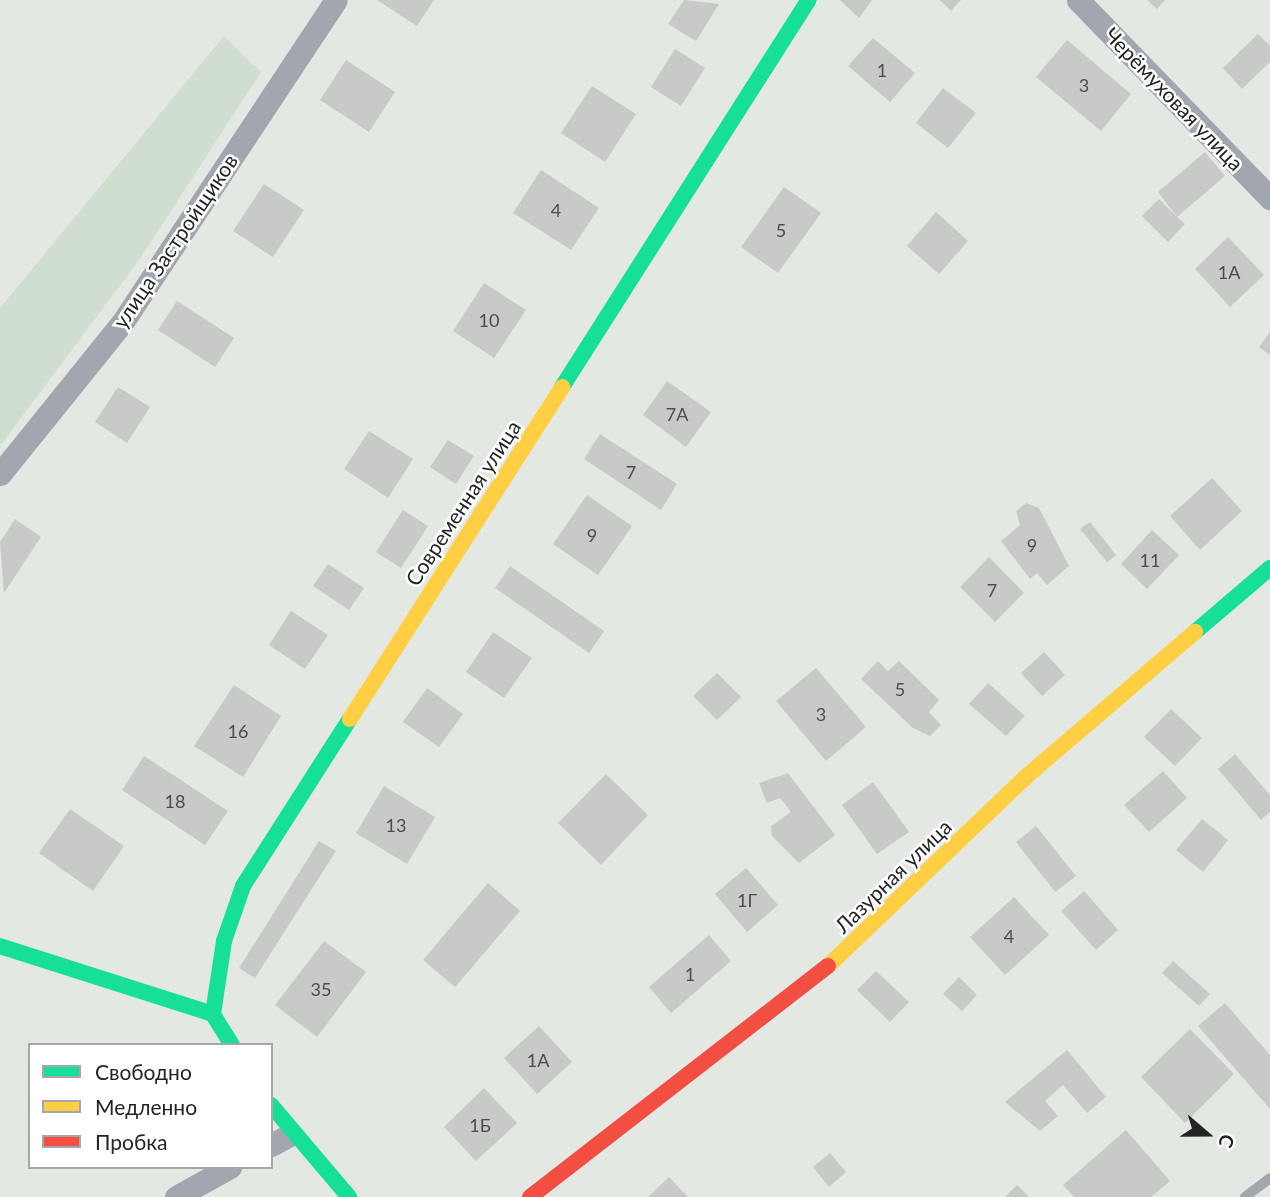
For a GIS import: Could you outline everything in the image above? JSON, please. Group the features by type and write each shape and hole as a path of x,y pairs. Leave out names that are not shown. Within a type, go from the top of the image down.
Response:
{"street":[{"name":"улица Застройщиков","path":"0,474 122,323 336,0"},
{"name":"Современная улица","path":"213,1014 224,941 243,886 808,0"},
{"name":"Черёмуховая улица","path":"1078,0 1270,198"},
{"name":"Лазурная улица","path":"530,1197 835,961 1028,775 1270,568"},
{"path":"0,946 213,1014 231,1043"},
{"path":"273,1112 281,1140 349,1197"},
{"path":"176,1197 226,1169"}],"lane":[{"path":"1245,1197 1270,1178"}],"green space":[{"path":"224,36 261,72 139,260 0,446 0,308"}],"building":[{"path":"377,0 434,0 417,26"},
{"path":"684,0 719,4 696,41 668,24"},
{"path":"840,0 872,0 859,18"},
{"path":"940,0 961,0 951,11"},
{"path":"1147,0 1165,0 1157,9"},
{"path":"1258,34 1270,46 1270,62 1242,89 1223,68"},
{"path":"873,38 915,73 890,102 848,66"},
{"path":"1067,40 1131,94 1101,131 1036,77"},
{"path":"675,49 705,68 681,106 651,87"},
{"path":"346,60 395,92 369,132 320,100"},
{"path":"592,86 636,114 605,162 561,133"},
{"path":"943,88 976,113 948,148 916,123"},
{"path":"1205,152 1225,176 1177,217 1158,192"},
{"path":"541,170 599,208 571,250 513,213"},
{"path":"264,184 304,210 273,257 233,231"},
{"path":"784,187 821,213 778,273 741,247"},
{"path":"1159,199 1185,224 1168,242 1142,216"},
{"path":"936,212 968,241 939,274 907,246"},
{"path":"1228,237 1264,275 1230,307 1195,269"},
{"path":"484,283 526,310 494,358 453,331"},
{"path":"177,301 234,338 215,367 158,330"},
{"path":"1270,332 1270,355 1259,347"},
{"path":"667,381 711,412 686,447 643,415"},
{"path":"118,387 150,407 127,443 95,422"},
{"path":"369,431 413,459 388,498 344,469"},
{"path":"600,434 677,484 661,510 584,459"},
{"path":"448,440 474,456 456,484 430,467"},
{"path":"1212,478 1242,511 1200,550 1170,516"},
{"path":"587,495 632,526 598,575 553,544"},
{"path":"1026,503 1039,508 1069,566 1047,585 1037,573 1030,579 1001,541 1020,525 1016,511"},
{"path":"403,510 428,526 401,568 376,552"},
{"path":"15,519 41,537 4,593 0,542"},
{"path":"1090,522 1116,555 1107,562 1080,529"},
{"path":"1152,530 1179,555 1147,589 1121,564"},
{"path":"989,557 1024,593 995,622 960,587"},
{"path":"328,564 364,588 349,610 313,586"},
{"path":"510,566 604,631 589,653 495,588"},
{"path":"291,611 328,635 305,669 269,645"},
{"path":"493,632 532,658 504,698 466,672"},
{"path":"1044,652 1065,675 1042,696 1021,673"},
{"path":"878,661 888,671 899,661 939,700 929,712 941,725 930,736 913,728 861,679"},
{"path":"816,668 866,727 826,761 776,701"},
{"path":"717,673 741,697 717,720 693,696"},
{"path":"988,683 1025,716 1006,736 969,704"},
{"path":"234,685 281,716 243,777 194,746"},
{"path":"427,688 463,714 439,747 403,722"},
{"path":"1171,709 1202,738 1175,766 1144,737"},
{"path":"1235,754 1270,795 1270,812 1261,820 1218,769"},
{"path":"144,756 228,811 205,845 122,790"},
{"path":"1163,771 1187,798 1149,832 1124,805"},
{"path":"788,773 835,835 799,863 772,836 771,826 791,812 780,798 767,803 759,783"},
{"path":"606,774 648,815 601,865 558,823"},
{"path":"873,782 909,832 877,854 842,805"},
{"path":"384,786 435,817 407,864 356,833"},
{"path":"70,809 124,846 93,891 39,853"},
{"path":"1202,819 1228,840 1203,872 1176,850"},
{"path":"1036,826 1076,876 1055,892 1016,842"},
{"path":"319,841 336,851 255,978 239,968"},
{"path":"746,868 778,905 747,932 715,894"},
{"path":"488,883 520,911 455,987 423,960"},
{"path":"1084,891 1118,930 1096,950 1061,911"},
{"path":"1014,897 1049,935 1005,975 970,937"},
{"path":"709,935 731,961 671,1013 649,987"},
{"path":"324,941 366,972 317,1037 275,1005"},
{"path":"1173,961 1210,994 1199,1006 1162,973"},
{"path":"876,971 909,1002 890,1022 857,990"},
{"path":"959,977 977,995 962,1011 943,994"},
{"path":"1225,1003 1270,1055 1270,1109 1198,1026"},
{"path":"539,1026 572,1062 537,1094 504,1058"},
{"path":"1190,1029 1234,1074 1185,1123 1141,1077"},
{"path":"1067,1050 1106,1097 1087,1113 1063,1085 1045,1101 1058,1116 1040,1131 1005,1102"},
{"path":"484,1088 517,1123 476,1161 444,1127"},
{"path":"1126,1130 1170,1181 1151,1197 1074,1197 1063,1185"},
{"path":"830,1153 846,1172 829,1187 813,1167"},
{"path":"669,1177 688,1197 648,1197"},
{"path":"1017,1185 1029,1197 1005,1197"}],"traffic: fast":[{"path":"562,387 809,0"},
{"path":"1195,632 1270,568"},
{"path":"231,1043 213,1014 224,941 243,886 350,719"},
{"path":"0,946 213,1014"},
{"path":"273,1107 349,1197"}],"traffic: slow":[{"path":"350,719 562,387"},
{"path":"828,966 1028,775 1195,632"}],"traffic: jam":[{"path":"530,1197 828,966"}]}
